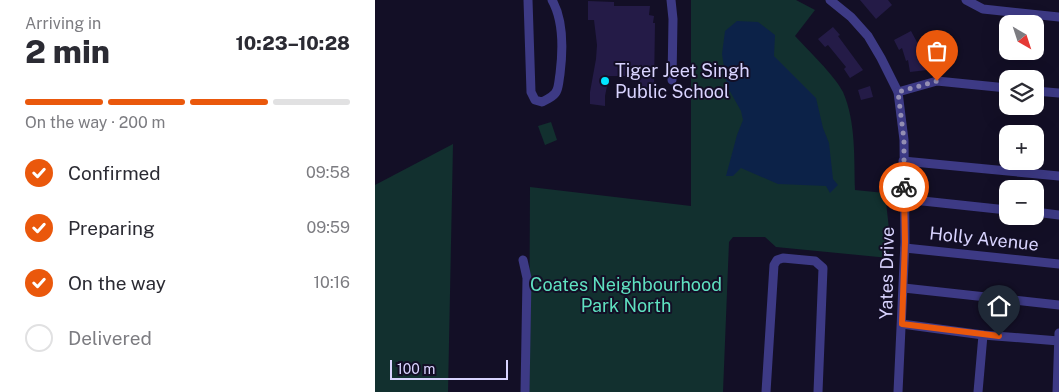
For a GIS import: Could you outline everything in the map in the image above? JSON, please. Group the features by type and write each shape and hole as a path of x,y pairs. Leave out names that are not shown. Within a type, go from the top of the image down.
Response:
{"street":[{"path":"528,0 531,92 535,100 542,102 554,95 558,89 562,42 560,22 554,4"},
{"path":"671,0 673,19 673,80"},
{"name":"Yates Drive","path":"830,0 851,17 867,36 881,58 898,92 904,140 905,248 898,392"},
{"path":"966,0 983,9 1059,17"},
{"path":"898,92 937,81 999,87"},
{"path":"1044,92 1059,93"},
{"path":"903,161 1059,176"},
{"path":"904,199 999,209"},
{"path":"1044,213 1059,215"},
{"name":"Holly Avenue","path":"905,248 1059,264"},
{"path":"766,392 774,265 777,260 783,258 815,261 823,268 817,392"},
{"path":"523,260 527,278 525,392"},
{"path":"904,288 1059,305"},
{"path":"902,324 983,335 1059,341"},
{"path":"1057,392 1059,333"},
{"path":"978,392 983,335"}],"green space":[{"name":"Coates Neighbourhood Park North","path":"691,0 796,0 815,10 795,36 828,71 843,92 852,128 855,190 885,193 889,229 889,258 776,247 765,237 733,237 729,242 723,392 529,392 530,187 691,206"},
{"path":"551,122 557,140 545,145 538,126"},
{"path":"453,144 448,392 375,392 375,185"}],"water":[{"path":"737,21 758,22 775,35 774,56 816,98 823,128 829,143 833,179 838,185 830,193 826,186 778,184 741,168 733,176 726,176 743,120 741,111 727,86 722,54 725,31"}],"building":[{"path":"860,0 888,0 892,5 876,19"},
{"path":"588,1 614,2 614,6 650,6 649,15 654,16 653,23 655,23 654,88 640,88 640,76 609,76 605,106 590,104 597,45 594,20 588,20"},
{"path":"833,27 863,70 850,78 844,69 846,67 828,45 825,47 818,39"},
{"path":"911,31 918,44 920,44 926,59 927,70 910,72 908,60 906,61 902,48 899,50 894,40"},
{"path":"870,86 873,97 861,100 858,90"}],"way so far":[{"path":"904,187 904,140 898,92 937,81"}],"place":[{"name":"Tiger Jeet Singh Public School","path":"605,81"}],"route":[{"path":"904,187 905,242 902,324 999,336"}]}
